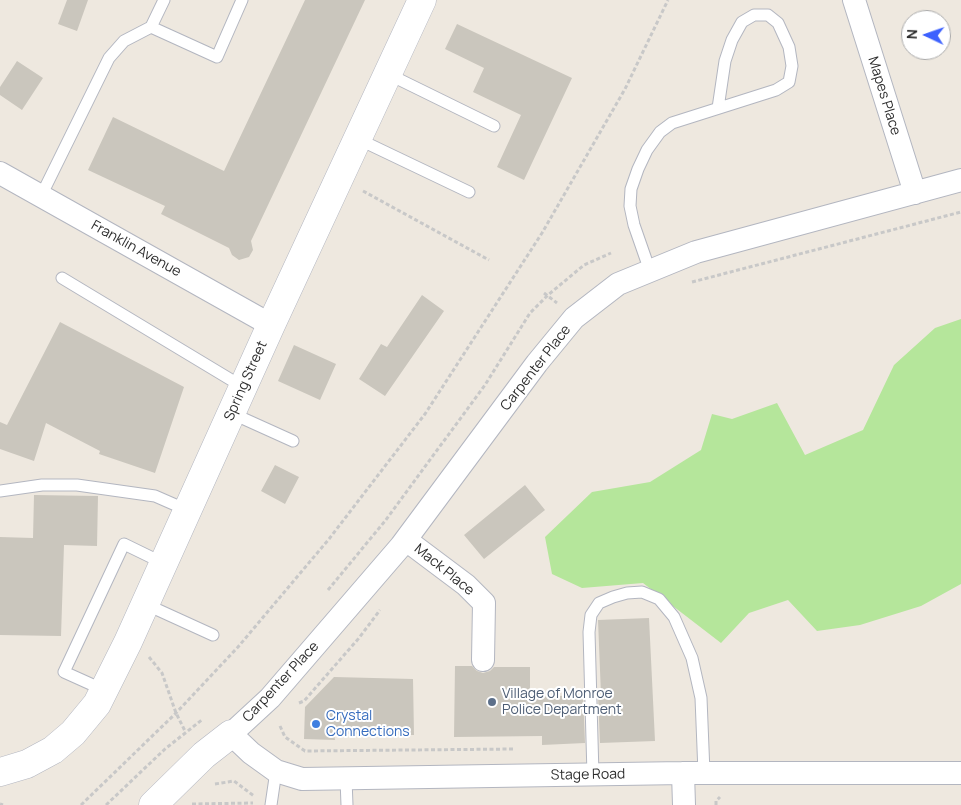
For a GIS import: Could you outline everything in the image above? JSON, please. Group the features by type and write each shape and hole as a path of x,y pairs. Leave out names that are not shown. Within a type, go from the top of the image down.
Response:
{"street":[{"name":"Spring Street","path":"0,772 27,764 53,750 85,721 97,704 422,0"},
{"name":"Mapes Place","path":"854,0 915,193"},
{"name":"Franklin Avenue","path":"0,173 271,325"},
{"name":"Carpenter Place","path":"231,734 270,698 406,540 537,363 574,318 618,284 696,252 961,180"},
{"name":"Mack Place","path":"406,540 466,584 484,603 483,660"},
{"name":"Stage Road","path":"231,734 276,772 302,779 694,773 961,773"},
{"path":"153,805 204,755 231,734"},
{"path":"684,805 694,773"}],"lane":[{"path":"42,196 110,58 124,41 151,27 164,0"},
{"path":"151,27 217,57 242,0"},
{"path":"650,271 634,225 630,206 630,189 638,169 647,150 660,132 672,124 776,90 789,82 792,66 789,47 778,23 768,14 754,15 742,22 732,40 725,61 718,108"},
{"path":"388,74 494,126"},
{"path":"358,139 469,192"},
{"path":"62,278 243,388"},
{"path":"231,413 293,441"},
{"path":"0,491 42,486 77,485 155,496 187,510"},
{"path":"104,690 64,672 124,544 163,563"},
{"path":"593,775 589,632 591,615 600,603 612,597 642,592 659,599 674,617 692,658 701,698 694,773"},
{"path":"144,604 213,635"},
{"path":"272,805 276,772"},
{"path":"346,779 347,805"}],"path":[{"path":"81,805 176,713 238,647 323,546 425,414 542,233 625,89 668,0"},
{"path":"363,191 489,260"},
{"path":"687,283 961,212"},
{"path":"328,590 386,521 485,386 530,313 548,295 584,266 612,253"},
{"path":"297,704 304,701 359,638 383,607"},
{"path":"144,651 162,673 176,713 188,736"},
{"path":"106,805 165,749 186,731 207,717"},
{"path":"210,788 217,782 234,781 256,798"},
{"path":"189,804 196,798"}],"green space":[{"path":"961,319 961,584 921,606 860,625 817,631 788,600 749,613 721,643 643,583 582,588 552,574 545,537 592,492 650,482 701,450 712,414 732,419 777,403 805,455 863,430 894,365 935,328"}],"building":[{"path":"67,0 88,0 77,31 58,24"},
{"path":"305,0 365,0 251,241 253,250 249,257 239,260 232,255 229,248 161,214 165,206 88,170 113,117 224,171"},
{"path":"457,24 572,78 524,180 497,167 521,115 473,92 484,68 445,49"},
{"path":"17,61 43,78 22,110 0,95 0,87"},
{"path":"422,295 444,311 385,396 359,379 381,344 387,347"},
{"path":"60,322 184,387 155,473 99,454 100,451 46,423 34,461 0,449 0,422 7,425"},
{"path":"294,345 336,364 320,400 278,381"},
{"path":"275,465 299,477 285,504 261,491"},
{"path":"525,485 545,510 484,559 464,535"},
{"path":"34,495 98,496 97,546 64,545 61,636 0,635 0,537 33,538"},
{"path":"649,618 655,741 600,743 598,695 601,695 598,620"},
{"name":"Village of Monroe Police Department","path":"455,666 472,666 477,671 483,673 490,671 494,667 530,667 530,697 583,695 585,743 542,745 542,736 454,737"},
{"path":"334,677 413,679 414,735 334,734 335,740 304,739 305,707"}],"place":[{"name":"Village of Monroe Police Department","path":"492,702"},
{"name":"Crystal Connections","path":"316,724"}]}
